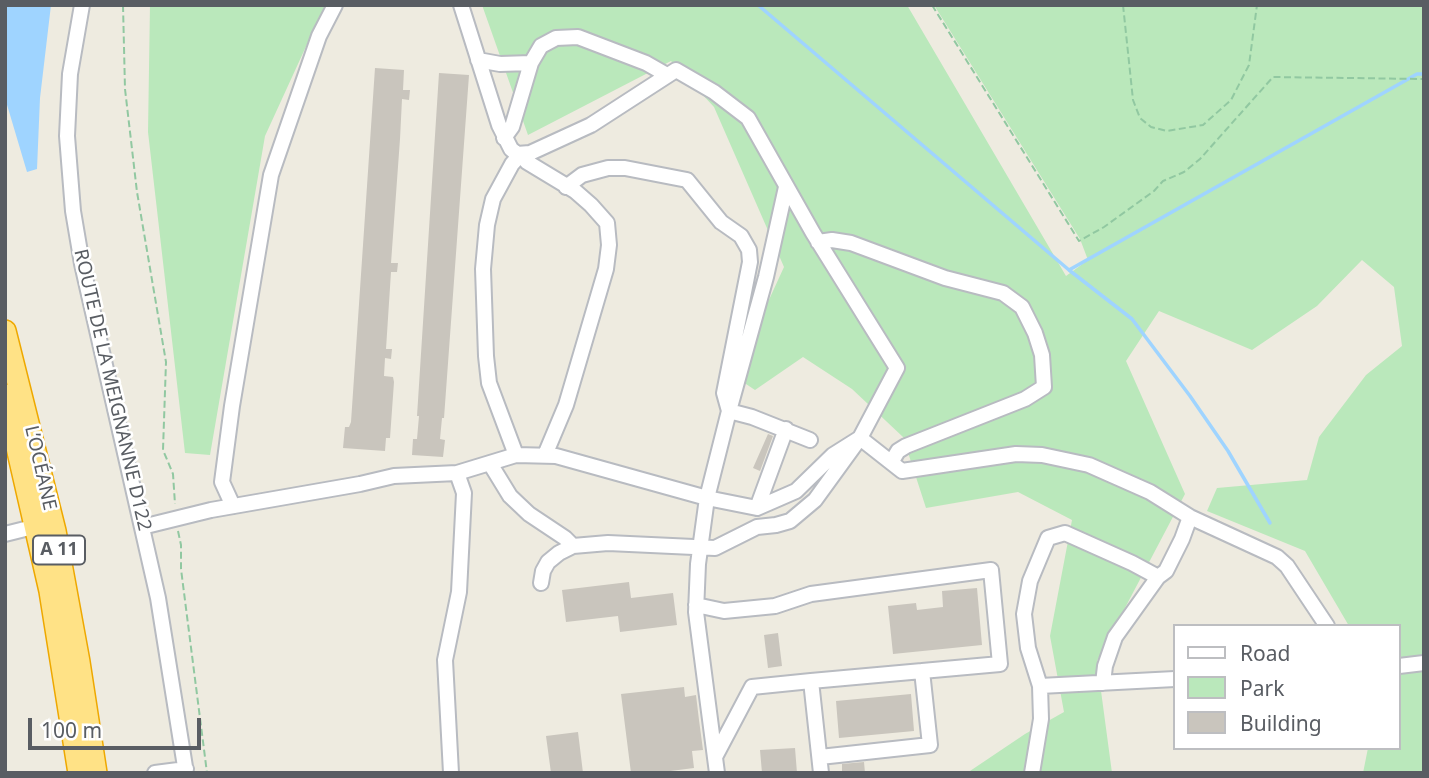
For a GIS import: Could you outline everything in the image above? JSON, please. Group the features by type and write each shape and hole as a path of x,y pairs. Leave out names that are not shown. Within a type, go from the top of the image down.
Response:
{"highway":[{"name":"L’OCÉANE","path":"5,331 55,531 96,773"},
{"name":"L’OCÉANE","path":"5,395 37,526 62,658 79,773"}],"street":[{"name":"ROUTE DE LA MEIGNANNE D122","path":"82,5 70,74 68,123 73,211 82,264 158,598 186,771"},
{"path":"233,506 222,482 232,406 271,175 319,36 335,5"},
{"path":"461,5 504,138 511,149 591,205 607,223 609,245 606,270 566,405 545,455"},
{"path":"504,138 516,117 531,63 541,46 556,38 579,37 646,63 667,75"},
{"path":"478,60 500,64 531,63"},
{"path":"516,455 489,383 486,356 483,269 487,225 493,199 512,164 521,154 530,153 591,125 676,70 714,92 748,118 818,242 897,368 860,438 815,500 796,518 782,524 757,527 721,546 608,543 573,546 548,562 541,583"},
{"path":"566,187 582,175 608,168 625,168 687,180 721,222 741,236 749,250 750,262 724,393 729,411"},
{"path":"717,773 696,605 699,547 729,411 766,277 786,187"},
{"path":"818,242 832,240 851,243 944,278 1003,293 1022,307 1035,332 1042,355 1044,387 1024,399 906,446 898,451 892,461"},
{"path":"729,411 786,429 810,440"},
{"path":"757,508 786,429"},
{"path":"142,527 211,510 394,476 457,473 491,465 516,455 556,456 708,498 757,508 796,491 833,455 860,438"},
{"path":"860,438 902,471 1016,454 1042,455 1088,465 1150,492 1190,517 1277,557 1287,566 1326,624"},
{"path":"491,465 510,496 529,514 573,546"},
{"path":"451,773 445,660 459,592 464,493 457,473"},
{"path":"1103,683 1105,666 1115,637 1157,577 1166,571 1190,517"},
{"path":"5,534 37,526"},
{"path":"1032,773 1041,719 1040,686 1028,648 1024,614 1030,581 1048,538 1065,534 1157,577"},
{"path":"696,605 724,611 775,606 811,594 991,570 1000,664 752,687 715,757"},
{"path":"1401,666 1424,663"},
{"path":"820,757 930,745 922,671"},
{"path":"1040,686 1174,680"},
{"path":"811,681 821,773"},
{"path":"155,773 186,771"}],"path":[{"path":"124,5 125,89 137,192 166,362 163,450 173,474 175,506"},
{"path":"932,5 1079,241 1154,191 1163,181 1185,172 1200,159 1273,77 1424,79"},
{"path":"1123,5 1133,100 1140,118 1151,127 1167,131 1203,125 1231,100 1249,65 1256,5"},
{"path":"177,528 207,773"}],"green space":[{"path":"150,5 325,5 265,136 210,455 185,453 148,132"},
{"path":"482,5 907,5 1066,276 1088,260 1080,239 934,5 1424,5 1424,773 1363,773 1368,750 1401,750 1401,624 1348,624 1305,551 1207,511 1217,488 1307,480 1319,437 1366,375 1402,346 1394,287 1362,260 1317,306 1252,350 1159,311 1126,361 1185,494 1097,661 1112,773 967,773 1025,734 1064,712 1050,636 1072,520 1018,492 926,508 903,437 852,389 803,357 755,390 734,376 784,267 714,107 671,61 528,135"}],"water":[{"path":"5,5 51,5 40,98 37,169 27,172 5,98"}],"building":[{"path":"375,68 404,70 403,90 410,90 409,100 402,99 391,263 398,263 397,272 391,272 386,349 392,349 391,359 385,358 384,376 393,377 394,382 390,438 386,438 385,451 343,448 345,427 349,427 351,422"},
{"path":"439,73 469,75 444,418 440,439 445,440 443,457 412,455 419,416"},
{"path":"768,434 773,436 760,471 753,468"},
{"path":"629,582 631,598 673,593 677,625 620,632 618,616 566,622 562,590"},
{"path":"977,588 982,645 893,654 888,606 916,603 917,610 943,607 942,591"},
{"path":"778,633 782,666 768,668 764,635"},
{"path":"684,687 685,697 696,695 703,750 692,751 694,768 631,773 621,694"},
{"path":"911,694 914,731 839,738 836,701"},
{"path":"578,732 583,773 551,773 546,736"},
{"path":"795,748 797,773 762,773 760,750"},
{"path":"864,762 865,773 842,773 842,764"}],"waterway":[{"path":"758,5 1069,270 1417,74 1424,74"},
{"path":"1069,270 1132,319 1228,451 1270,523"}]}
